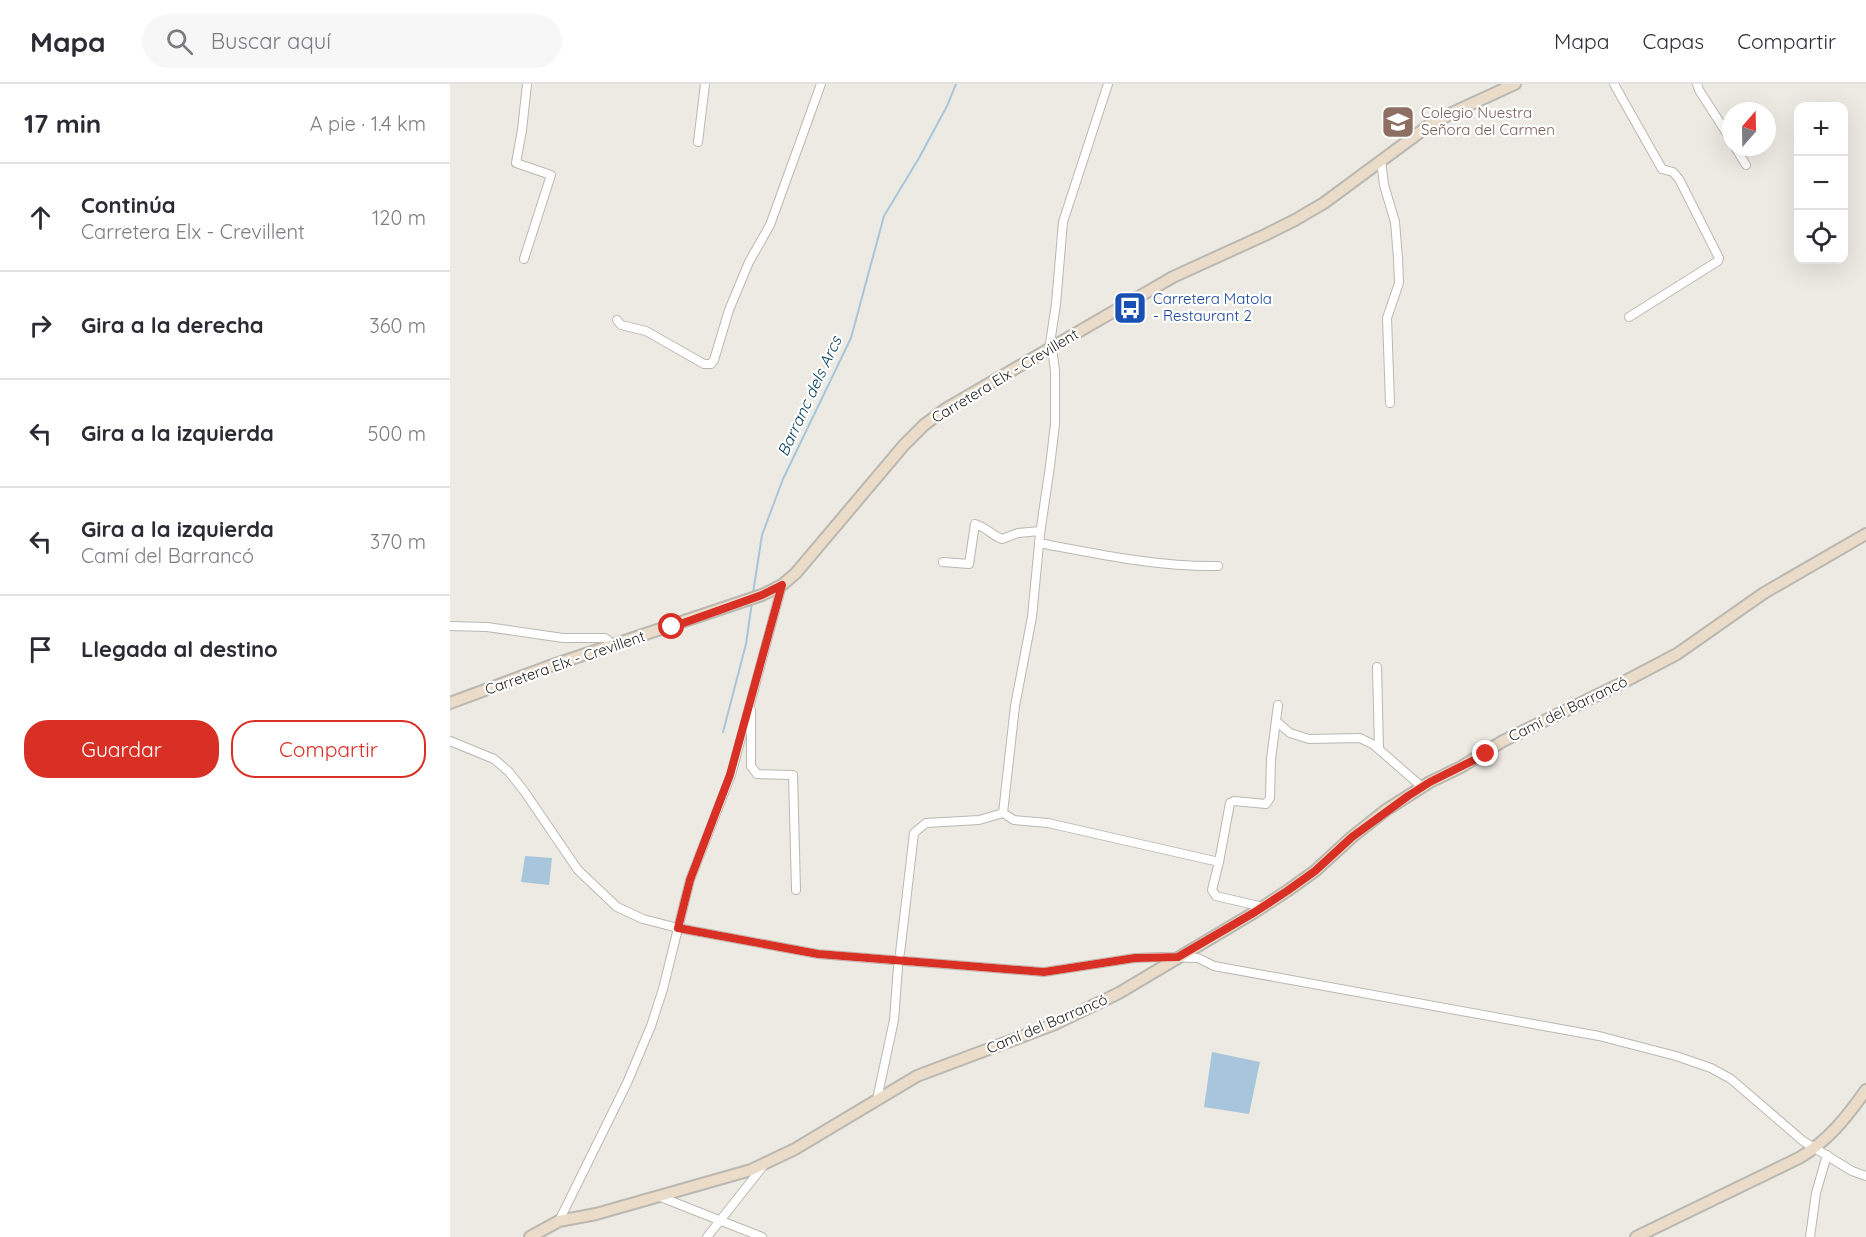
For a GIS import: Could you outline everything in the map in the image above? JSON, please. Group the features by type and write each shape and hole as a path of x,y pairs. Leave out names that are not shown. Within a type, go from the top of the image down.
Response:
{"street":[{"path":"524,259 551,175 516,163 522,130 526,84"},
{"path":"698,142 705,84"},
{"path":"617,320 621,324 646,331 704,364 711,364 729,310 749,262 770,225 821,84"},
{"path":"1003,813 1015,706 1032,617 1039,543 1055,424 1055,371 1050,349 1063,222 1108,84"},
{"name":"Carretera Elx - Crevillent","path":"450,703 614,645 729,608 782,585 796,573 904,445 924,425 947,408 1173,277 1295,220 1324,203 1431,124 1515,84"},
{"path":"1614,84 1662,169 1673,172 1679,179 1719,258 1718,261 1629,317"},
{"path":"1698,84 1699,90 1722,126"},
{"path":"1740,156 1746,165"},
{"path":"1381,160 1384,185 1395,222 1399,283 1387,318 1390,403"},
{"path":"943,562 969,564 975,524 986,527 994,536 1002,539 1018,533 1041,531"},
{"name":"Camí del Barrancó","path":"530,1237 560,1221 596,1214 751,1170 795,1149 917,1076 1055,1024 1119,993 1263,907 1315,871 1386,810 1422,787 1486,754 1503,741 1677,654 1764,593 1866,534"},
{"path":"1039,543 1125,559 1189,567 1218,566"},
{"path":"560,1221 627,1083 651,1026 663,989 690,880 730,775 782,585"},
{"path":"450,626 487,627 563,638 605,638 614,645"},
{"path":"1377,667 1379,749"},
{"path":"751,699 751,766 757,774 793,775 796,890"},
{"path":"1263,907 1216,896 1212,890 1230,803 1234,801 1266,804 1270,798 1271,759 1278,705"},
{"path":"1276,721 1290,733 1309,739 1360,738 1379,749 1422,787"},
{"path":"450,741 494,759 509,771 578,870 617,907 643,919 678,928 818,954 1044,972 1135,958 1198,958 1214,966 1599,1036 1712,1068 1731,1079 1803,1141 1852,1171 1866,1176"},
{"path":"900,953 914,833 926,823 979,820 1003,813 1014,820 1048,823 1219,862"},
{"path":"877,1099 894,1020 898,967"},
{"path":"1636,1237 1815,1149 1848,1117 1866,1090"},
{"path":"1810,1237 1816,1193 1827,1155"},
{"path":"707,1237 765,1164"},
{"path":"658,1196 762,1237"}],"water":[{"path":"525,856 552,858 549,885 521,882"},
{"path":"1212,1052 1260,1062 1249,1114 1204,1107"}],"waterway":[{"name":"Barranc dels Arcs","path":"753,593 762,535 783,479 851,338 884,216 919,158 956,84"},
{"name":"Barranc dels Arcs","path":"723,732 746,644 752,602"}],"place":[{"name":"Colegio Nuestra Señora del Carmen","path":"1398,122"},
{"name":"Carretera Matola - Restaurant 2","path":"1130,308"}],"route":[{"path":"672,627 729,608 782,585 730,775 690,880 678,928 818,954 1044,972 1135,958 1178,957 1287,891 1315,871 1386,810 1430,782 1486,754"}]}
